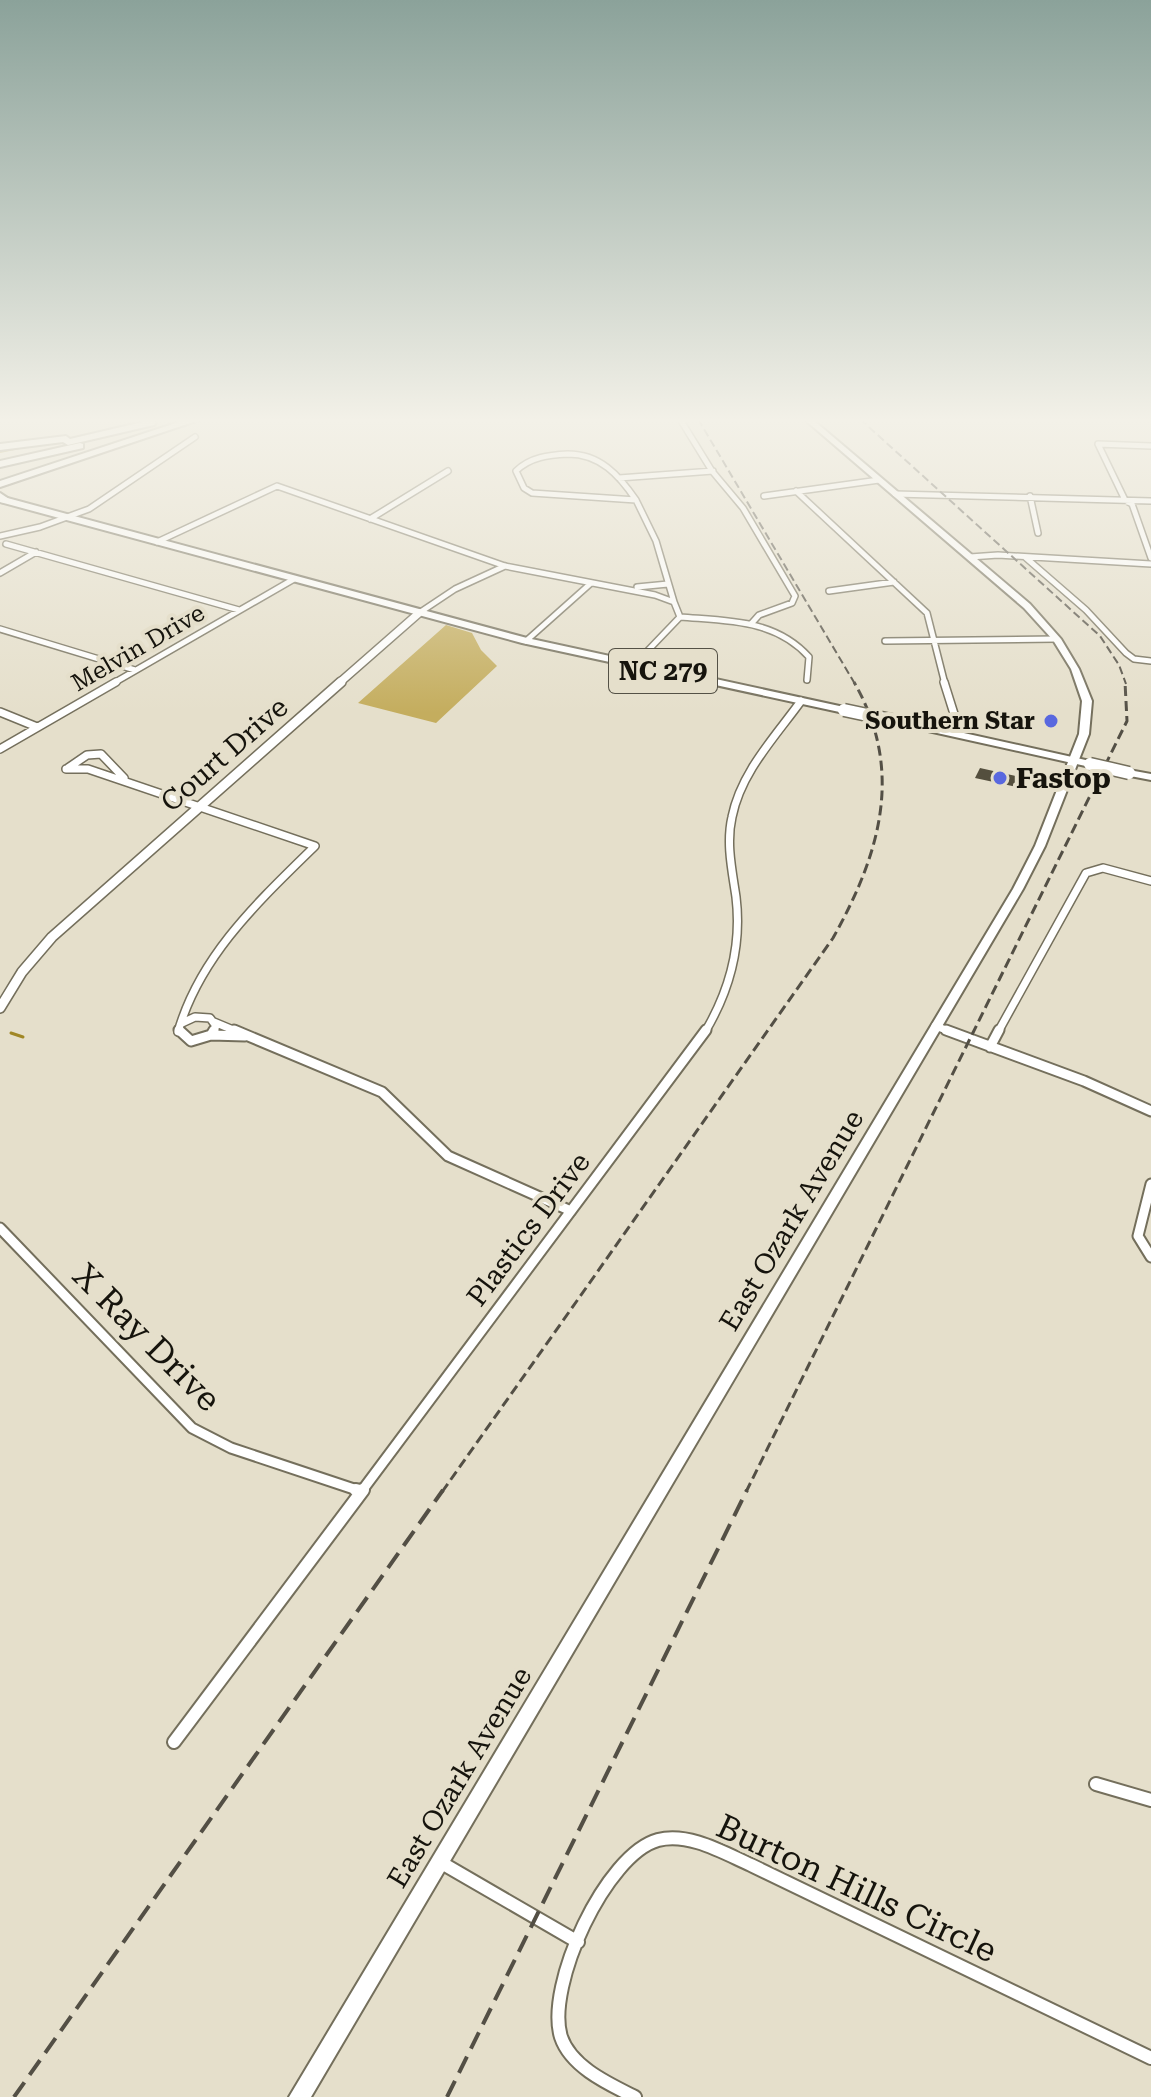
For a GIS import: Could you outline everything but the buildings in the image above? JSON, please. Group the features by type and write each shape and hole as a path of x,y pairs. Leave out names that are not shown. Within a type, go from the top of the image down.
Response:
{"main road":[{"name":"NC 279","path":"65,517 526,641 1151,777"},
{"name":"East Ozark Avenue","path":"299,2097 1026,874 1083,763 1087,701 1075,669 1057,639 1027,606 922,517"}],"street":[{"path":"21,532 42,520 41,517"},
{"path":"157,542 211,517"},
{"path":"364,517 505,566 590,584 625,587 668,584"},
{"path":"370,519 373,517"},
{"path":"645,517 680,617"},
{"path":"748,517 795,596 792,603 765,612 751,624"},
{"path":"824,517 927,613 934,639 933,648 955,717"},
{"path":"1035,517 1038,533"},
{"path":"970,557 1151,561 1136,517"},
{"path":"0,536 69,518"},
{"path":"6,544 239,610"},
{"path":"0,573 36,552"},
{"path":"1024,556 1086,610 1126,653 1134,659 1151,661"},
{"name":"Court Drive","path":"0,1008 22,972 52,937 419,613 455,589 505,566"},
{"name":"Melvin Drive","path":"0,749 294,579"},
{"path":"829,591 894,582"},
{"path":"526,641 590,584"},
{"path":"625,587 674,602"},
{"path":"680,617 751,624 781,633 801,646 811,663 807,680"},
{"path":"634,665 680,617"},
{"path":"0,629 135,670"},
{"path":"0,637 9,632"},
{"path":"885,641 1057,639"},
{"name":"Plastics Drive","path":"174,1742 360,1491 687,1061 726,996 734,973 739,942 729,845 734,805 752,769 801,701"},
{"path":"0,712 37,727"},
{"path":"135,785 120,775 101,754 87,755 66,769 88,769 198,808 315,846 225,938 204,969 178,1032 184,1039 198,1041 211,1035 245,1036"},
{"path":"990,1047 1086,873 1098,868 1151,881"},
{"path":"191,1002 203,1016 214,1022 382,1092 392,1098 448,1156 571,1211"},
{"path":"182,1023 203,1016"},
{"path":"211,1035 214,1022"},
{"path":"935,1026 1084,1081 1151,1111"},
{"path":"1151,1184 1138,1229 1140,1244 1151,1257"},
{"name":"X Ray Drive","path":"0,1228 192,1428 231,1448 360,1491"},
{"path":"1096,1784 1151,1800"},
{"name":"Burton Hills Circle","path":"635,2097 583,2066 570,2054 560,2036 556,2004 578,1942 628,1855 657,1840 677,1839 751,1865 1151,2058"},
{"path":"439,1862 578,1942"}],"shaded area":[{"path":"446,625 472,633 481,650 497,666 436,723 358,703"}],"waterway":[{"path":"11,1033 23,1037"}],"railway":[{"path":"756,517 855,684"},
{"path":"968,517 1100,636 1119,665 1126,684"},
{"path":"746,1492 1127,721 1125,682"},
{"path":"442,1492 833,938 849,907 874,844 882,780 879,748 870,715 855,684"},
{"path":"14,2097 443,1490"},
{"path":"447,2097 747,1490"}],"place":[{"name":"Southern Star","path":"1051,721"},
{"name":"Fastop","path":"1000,778"}]}
